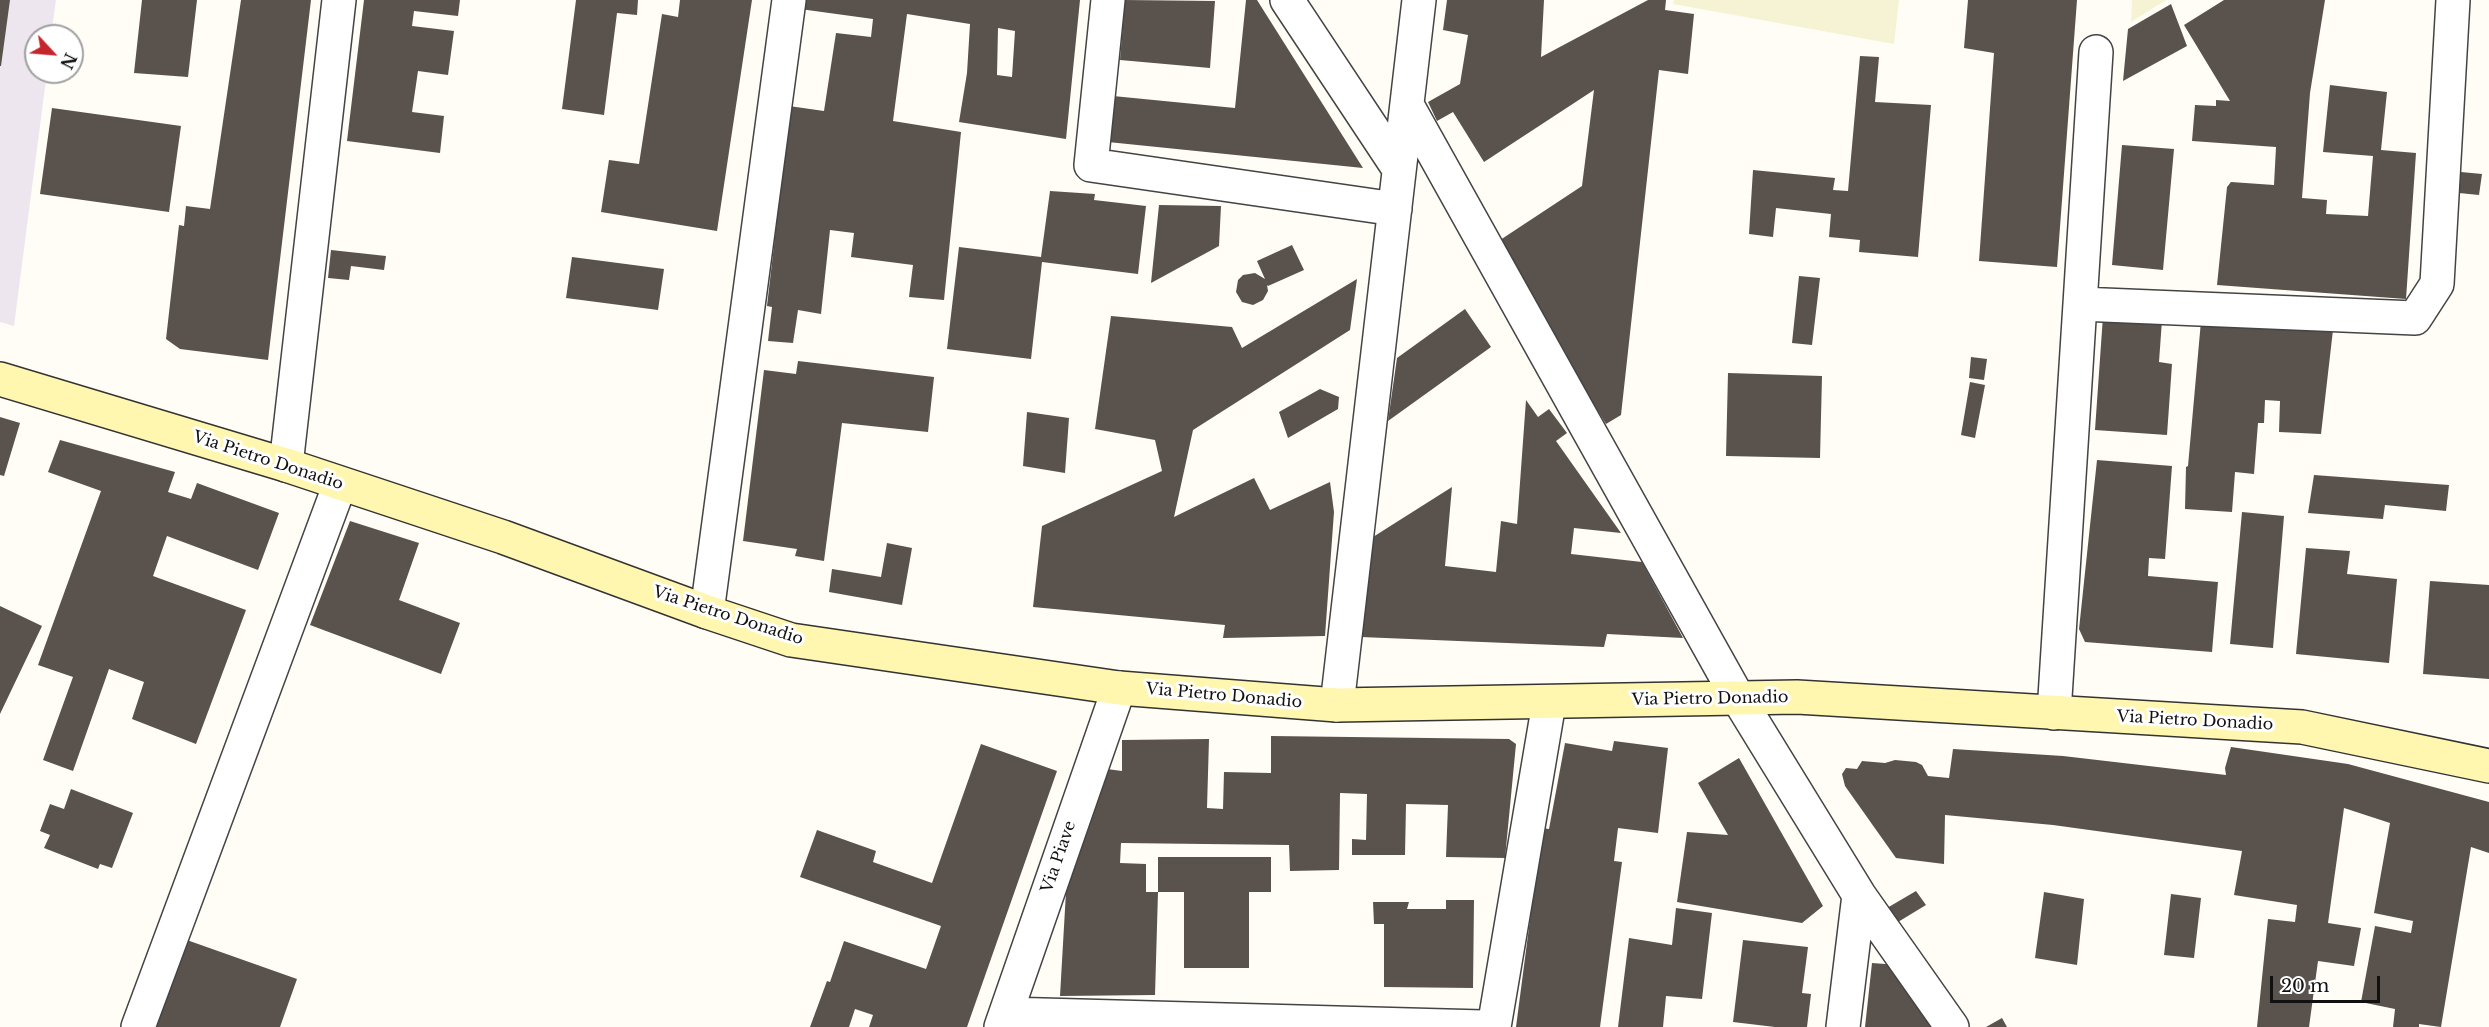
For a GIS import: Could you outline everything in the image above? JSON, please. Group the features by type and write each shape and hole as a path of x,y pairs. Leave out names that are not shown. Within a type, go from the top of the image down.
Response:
{"main road":[{"name":"Via Pietro Donadio","path":"0,379 286,465 503,537 790,640 1119,688 1337,705 1797,698 2302,728 2489,766"}],"street":[{"path":"286,465 339,0"},
{"path":"707,612 789,0"},
{"path":"1108,0 1091,165 1395,209"},
{"path":"1287,0 1399,169"},
{"path":"1337,705 1419,0"},
{"path":"2080,304 2415,318 2437,284 2453,0"},
{"path":"2054,712 2096,52"},
{"path":"1407,105 1738,698 1859,895 1952,1027"},
{"path":"138,1027 340,484"},
{"name":"Via Piave","path":"1003,1020 1119,688"},
{"path":"1494,1027 1549,703"},
{"path":"1843,1027 1859,895"},
{"path":"1003,1020 1483,1027"}],"shaded area":[{"path":"0,0 56,0 53,24 24,24 24,84 45,84 14,326 0,322"},
{"path":"1674,0 1899,0 1894,44 1673,4"},
{"path":"2132,0 2166,0 2131,22"}],"building":[{"path":"0,0 10,0 1,66 0,66"},
{"path":"142,0 197,0 188,77 134,73"},
{"path":"241,0 311,0 268,360 180,349 166,339 179,225 184,226 186,206 210,209"},
{"path":"364,0 460,0 458,16 414,11 412,26 454,31 448,75 418,71 412,112 444,116 440,153 347,141"},
{"path":"576,0 638,0 637,15 617,13 604,115 562,109"},
{"path":"680,0 752,0 717,231 601,212 609,160 639,164 662,14 678,17"},
{"path":"801,0 1080,0 1066,139 959,122 967,73 970,24 907,14 893,121 961,132 944,300 909,297 913,265 851,257 854,233 830,230 821,314 798,310 793,343 768,341 772,307 767,306 778,211 773,210 789,106 824,111 836,33 871,37 873,19 800,9","holes":["998,28 1015,31 1012,77 997,75"]},
{"path":"1125,0 1215,1 1210,68 1120,60"},
{"path":"1246,0 1257,0 1363,168 1108,142 1113,96 1235,108"},
{"path":"1447,0 1544,0 1541,57 1648,0 1666,0 1665,10 1694,14 1688,74 1659,70 1621,415 1606,424 1513,277 1485,250 1582,186 1594,90 1484,162 1453,112 1437,121 1428,102 1460,84 1468,35 1443,30"},
{"path":"1968,0 2077,0 2057,267 1979,261 1994,53 1964,48"},
{"path":"2224,0 2325,0 2310,93 2302,198 2327,200 2326,214 2368,216 2373,156 2323,152 2330,85 2387,92 2381,150 2416,153 2406,299 2217,285 2227,187 2231,182 2274,185 2276,147 2192,141 2195,105 2216,106 2216,100 2230,101 2184,25"},
{"path":"2171,4 2187,46 2123,81 2128,29"},
{"path":"1860,56 1879,57 1875,102 1931,105 1918,257 1859,252 1860,240 1829,237 1831,214 1776,208 1773,237 1749,234 1753,170 1835,178 1833,190 1848,191"},
{"path":"52,108 181,126 169,212 40,194"},
{"path":"2122,145 2174,149 2163,270 2112,265"},
{"path":"2461,172 2482,174 2479,195 2459,193"},
{"path":"1050,191 1095,194 1094,200 1146,206 1138,274 1042,262 1031,359 947,349 959,247 1041,257"},
{"path":"1159,205 1221,206 1219,246 1151,283"},
{"path":"1292,245 1304,270 1267,285 1268,291 1263,300 1253,305 1242,302 1236,292 1238,280 1243,275 1255,273 1265,279 1257,261"},
{"path":"331,250 386,256 384,270 351,266 349,280 328,278"},
{"path":"572,257 664,269 658,310 566,298"},
{"path":"1799,276 1820,278 1812,345 1792,343"},
{"path":"1357,279 1350,330 1193,430 1174,517 1254,478 1270,510 1330,482 1334,512 1325,636 1223,638 1225,625 1033,607 1042,526 1162,471 1155,440 1095,429 1111,316 1232,327 1242,348"},
{"path":"1465,309 1491,347 1388,421 1397,358"},
{"path":"2103,316 2162,320 2159,362 2172,364 2167,435 2095,430"},
{"path":"2201,321 2333,330 2321,434 2279,432 2280,401 2265,400 2264,423 2258,423 2254,474 2235,472 2232,512 2185,509 2186,467 2188,466"},
{"path":"1971,357 1987,359 1984,380 1969,378"},
{"path":"798,361 934,377 928,432 842,423 824,561 795,556 797,549 743,541 764,370 796,374"},
{"path":"1728,373 1822,376 1820,458 1726,456"},
{"path":"1970,382 1985,385 1975,438 1961,435"},
{"path":"1320,389 1339,397 1338,409 1288,438 1279,412"},
{"path":"1526,400 1538,417 1549,409 1567,433 1556,441 1621,533 1574,528 1571,554 1642,562 1683,638 1607,634 1604,647 1361,637 1373,537 1452,487 1445,566 1496,572 1501,521 1517,524"},
{"path":"1027,412 1069,418 1065,473 1023,466"},
{"path":"0,417 20,423 4,476 0,475"},
{"path":"60,440 175,472 168,492 191,499 197,483 279,513 258,570 167,536 153,576 246,610 196,744 132,719 144,682 109,669 73,771 43,760 73,677 38,665 101,491 48,472"},
{"path":"2097,460 2172,466 2165,559 2149,558 2148,576 2218,582 2212,652 2085,642 2079,629"},
{"path":"2314,475 2449,485 2446,511 2385,505 2383,519 2308,513"},
{"path":"2242,512 2284,516 2273,648 2230,644"},
{"path":"350,521 419,543 399,600 460,623 441,674 310,625"},
{"path":"887,543 912,548 902,605 829,592 832,569 881,577"},
{"path":"2306,548 2350,551 2347,574 2397,579 2389,663 2296,654"},
{"path":"2430,581 2489,585 2489,679 2423,674"},
{"path":"0,606 42,626 0,714"},
{"path":"1271,736 1509,739 1516,744 1505,858 1446,857 1448,805 1406,804 1405,855 1352,855 1352,839 1366,840 1367,794 1340,793 1339,870 1290,871 1289,845 1121,843 1120,863 1146,864 1146,892 1158,892 1155,995 1060,996 1068,857 1107,769 1122,771 1122,740 1209,739 1207,808 1223,809 1224,772 1271,773"},
{"path":"1614,741 1668,748 1658,833 1618,828 1614,861 1622,862 1600,1027 1516,1027 1542,828 1549,829 1565,743 1612,751"},
{"path":"981,744 1057,771 967,1027 869,1027 873,1015 855,1009 849,1027 810,1027 827,981 830,982 844,941 926,969 941,926 800,877 817,830 876,851 873,862 932,883"},
{"path":"2231,747 2348,764 2489,802 2489,853 2471,847 2441,1027 2419,1024 2419,1027 2393,1027 2395,1009 2361,1002 2375,926 2411,933 2413,921 2374,913 2390,823 2344,808 2328,923 2361,928 2354,966 2318,961 2309,1027 2257,1027 2268,919 2295,922 2297,905 2234,895 2242,851 2053,825 1945,815 1944,864 1896,858 1845,786 1842,774 1846,768 1857,769 1862,761 1885,763 1895,760 1916,762 1922,765 1928,776 1949,778 1953,749 2063,756 2226,775 2225,768"},
{"path":"1739,758 1823,906 1802,923 1677,902 1687,832 1728,835 1698,783"},
{"path":"71,789 133,813 112,868 100,864 98,869 44,848 50,835 40,831 50,804 64,809"},
{"path":"1158,857 1271,857 1271,892 1249,892 1249,968 1184,968 1184,892 1158,892"},
{"path":"1916,891 1926,905 1898,922 1887,908"},
{"path":"2044,892 2084,899 2077,965 2035,958"},
{"path":"2171,894 2201,898 2194,958 2164,955"},
{"path":"1446,900 1474,900 1473,988 1384,987 1384,924 1374,924 1373,902 1409,902 1407,909 1446,909"},
{"path":"1676,908 1712,913 1702,999 1666,996 1663,1027 1618,1027 1629,938 1672,945"},
{"path":"184,939 297,979 280,1027 153,1027"},
{"path":"1743,940 1808,947 1802,993 1811,994 1807,1027 1775,1027 1733,1022"},
{"path":"1872,963 1898,965 1943,1027 1865,1027"},
{"path":"2002,1018 2007,1027 1986,1027"}]}
